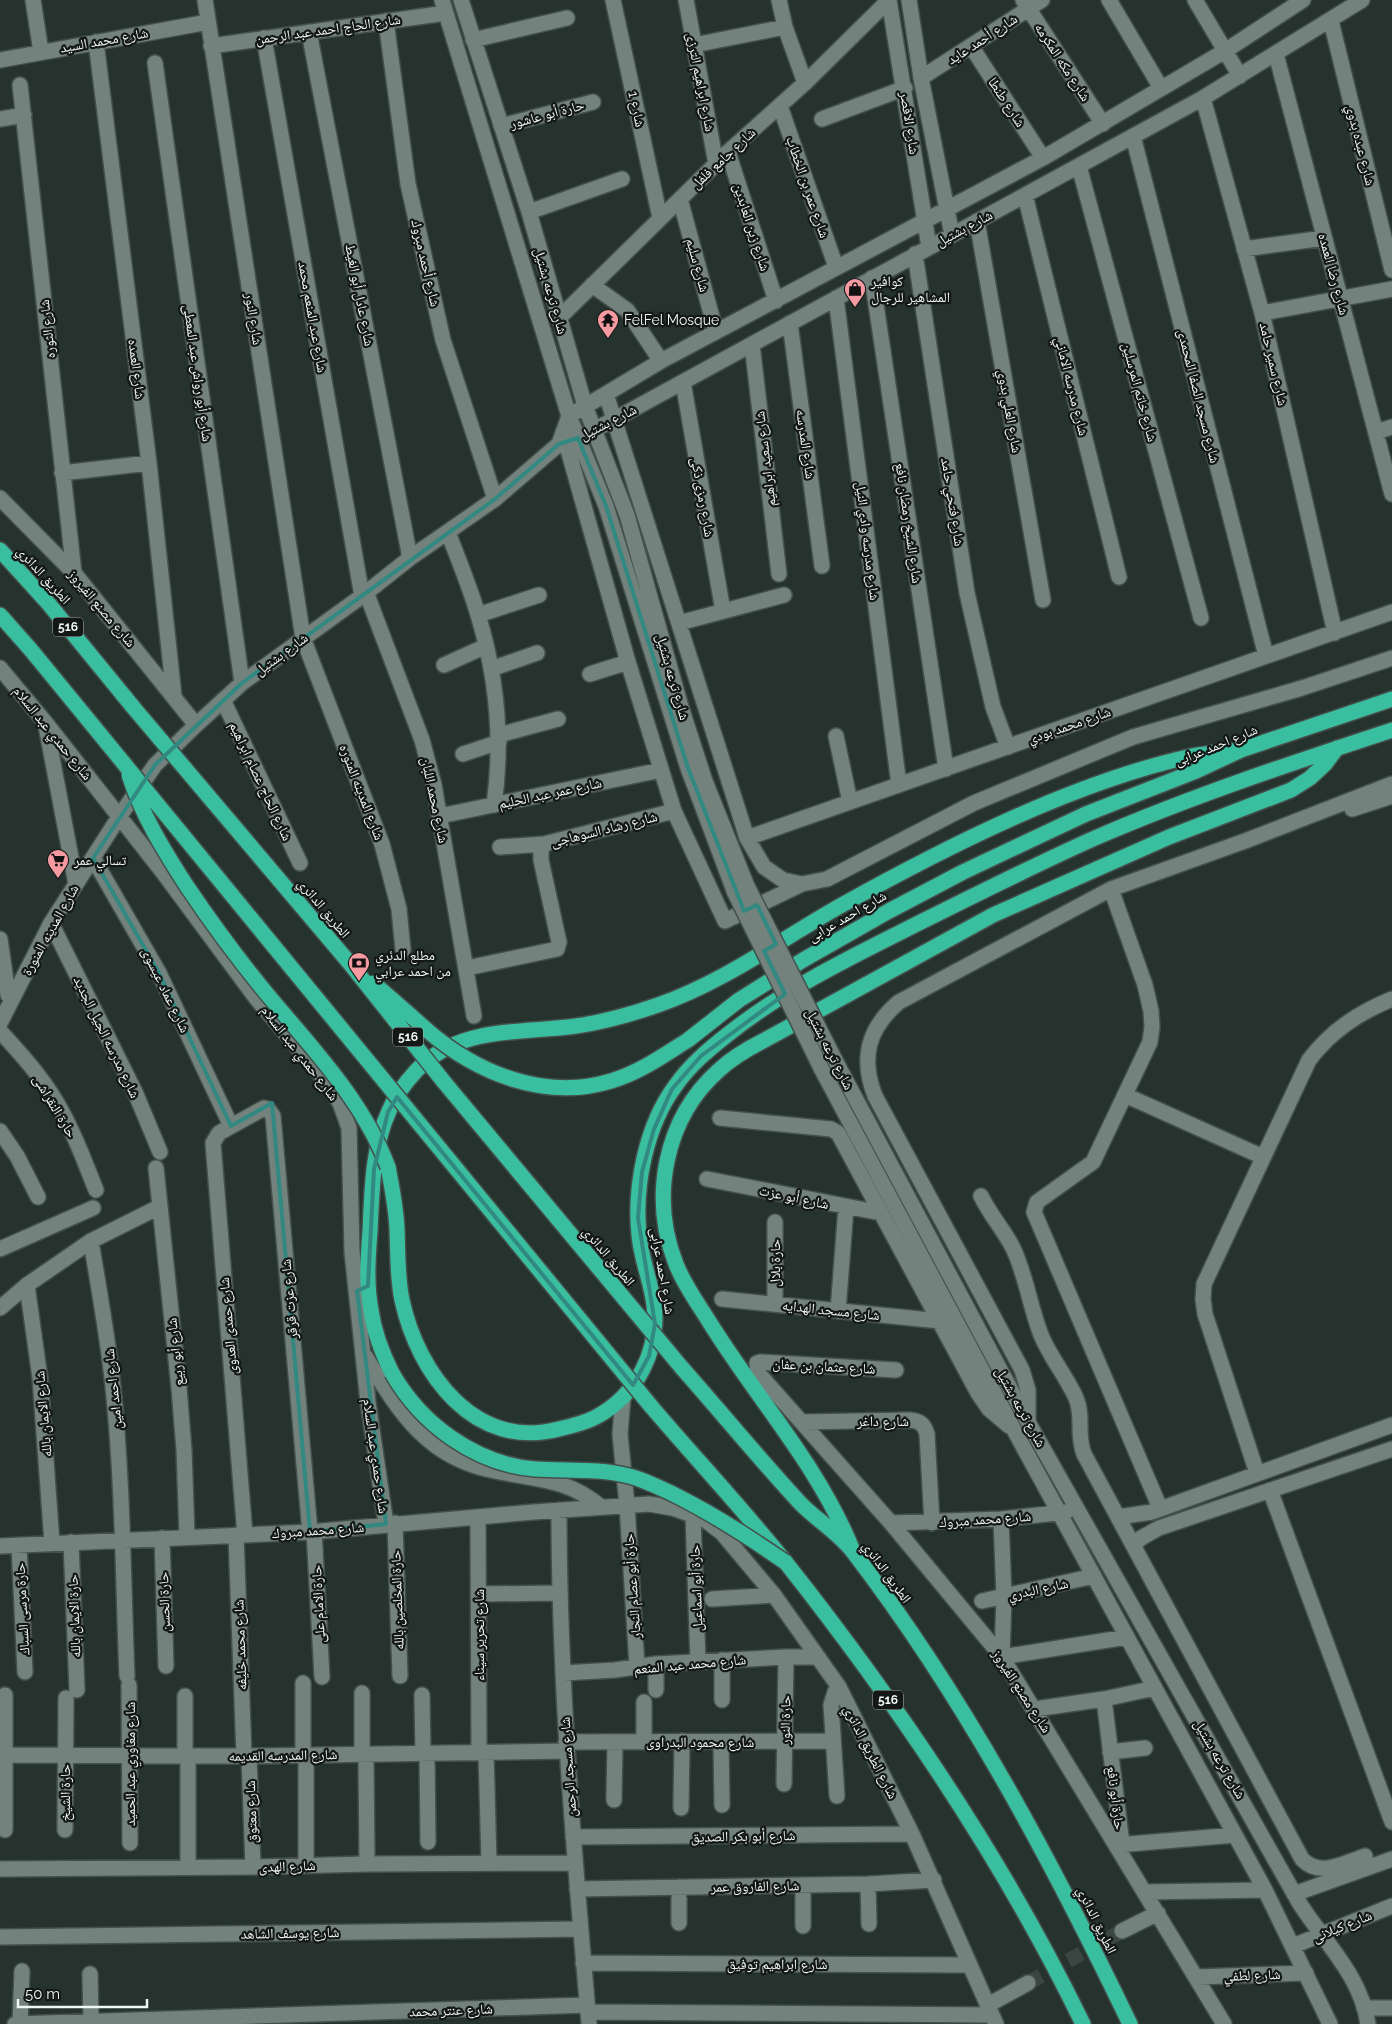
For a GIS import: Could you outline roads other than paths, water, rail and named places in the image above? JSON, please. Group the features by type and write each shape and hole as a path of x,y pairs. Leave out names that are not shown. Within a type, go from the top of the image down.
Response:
{"highway":[{"name":"الطريق الدائري","path":"0,550 48,603 352,966 444,1082 682,1368 802,1505 853,1551 952,1694 1012,1794 1064,1890 1130,2024"},
{"name":"516","path":"0,615 31,650 650,1405 785,1562 876,1683 960,1808 1038,1938 1083,2024"},
{"name":"شارع احمد عرابى","path":"352,966 406,1010 429,1032 464,1056 502,1076 524,1083 568,1089 613,1081 634,1072 688,1040 739,1000 803,960 963,872 1086,814 1196,771 1241,750 1392,699"},
{"name":"شارع احمد عرابى","path":"126,766 136,797 150,827 208,918 253,978 310,1046 367,1121 388,1167 396,1211 398,1278 406,1318 416,1343 429,1366 458,1405 484,1422 512,1432 539,1433 581,1424 596,1417 623,1398 642,1371 649,1356 655,1324 652,1292 642,1257 639,1237 638,1195 646,1151 662,1108 672,1089 701,1056 749,1017 814,975 1027,869 1096,838 1180,804 1392,730"},
{"path":"853,1551 841,1523 813,1472 724,1346 677,1266 668,1241 663,1215 663,1188 666,1161 674,1136 685,1112 700,1090 718,1070 739,1054 993,915 1169,837 1291,790 1310,778 1325,764 1337,748"},
{"path":"785,1562 718,1518 646,1481 629,1476 586,1469 547,1469 500,1462 450,1438 408,1399 392,1373 378,1342 363,1289 374,1169 388,1112 401,1089 418,1069 439,1052 462,1040 488,1033 577,1026 620,1017 660,1004 719,978 840,906 943,852 1036,809 1110,780 1152,767 1195,756 1241,750"}],"street":[{"path":"33,0 41,52"},
{"name":"شارع النور","path":"205,0 303,638"},
{"name":"شارع ترعه بشتيل","path":"461,0 529,212 558,318 585,406 627,515 681,708 741,889 836,1062 1028,1422 1294,1894 1347,1970 1364,2008 1368,2024"},
{"name":"شارع 1","path":"613,0 660,218"},
{"name":"شارع ابراهيم الترزى","path":"686,0 716,164"},
{"path":"779,0 784,27 805,83"},
{"name":"شارع جامع فلفل","path":"558,318 728,152 805,83 889,0"},
{"name":"شارع الاقصر","path":"889,0 905,88 929,247"},
{"name":"شارع أحمد عايد","path":"921,78 971,46 1026,4 1042,0"},
{"path":"1109,0 1161,88"},
{"path":"1195,0 1240,76"},
{"name":"شارع بشتيل","path":"568,416 661,361 1043,158 1225,51 1282,6 1304,0"},
{"name":"شارع بشتيل","path":"155,765 242,684 410,558 495,499 566,439 594,430 616,419 1203,98 1331,21 1362,0"},
{"name":"شارع الاقصر","path":"912,1 921,78 952,235"},
{"name":"شارع مكه المكرمه","path":"1026,4 1103,124"},
{"name":"شارع ترعه بشتيل","path":"444,6 568,416 566,439 628,662 674,811 725,921 802,884"},
{"name":"شارع الحاج احمد عبد الرحمن","path":"211,46 386,21 444,6"},
{"path":"474,40 567,18"},
{"name":"شارع أحمد مبروك","path":"386,21 408,184 443,340 495,499"},
{"name":"شارع عبده بدوي","path":"1331,21 1392,270"},
{"name":"شارع محمد السيد","path":"0,60 208,22"},
{"path":"694,45 784,27"},
{"name":"شارع عادل أبو الغيط","path":"309,32 410,558"},
{"name":"شارع عبد المنعم محمد","path":"264,38 364,594"},
{"name":"شارع العمده","path":"96,42 149,463 174,696"},
{"name":"شارع طنطا","path":"971,46 1043,158"},
{"name":"شارع رضا العمده","path":"1276,54 1392,494"},
{"name":"شارع أبو رواش عبد المعطى","path":"155,63 242,684"},
{"name":"شارع الثوره","path":"20,85 74,573"},
{"path":"822,119 905,88"},
{"name":"شارع سمير حامد","path":"1203,98 1262,313 1335,632"},
{"name":"حارة أبو عاشور","path":"501,126 593,102"},
{"name":"شارع عمر بن الخطاب","path":"780,106 836,268"},
{"path":"0,119 24,115"},
{"name":"شارع مسجد الصفا المحمدى","path":"1132,136 1266,656"},
{"name":"شارع زين العابدين","path":"728,152 776,301"},
{"name":"شارع خاتم المرسلين","path":"1079,166 1201,618"},
{"path":"529,212 622,179"},
{"name":"شارع مدرسه الاماني","path":"1025,195 1119,577"},
{"name":"شارع سليم","path":"680,199 716,332"},
{"name":"شارع العلي بدوي","path":"977,221 1043,600"},
{"path":"1244,249 1324,238"},
{"name":"شارع فتحي حامد","path":"915,254 967,593 993,707 1008,747"},
{"name":"شارع الشيخ رمضان نافع","path":"872,278 946,769"},
{"path":"592,285 627,310 661,361"},
{"path":"1262,313 1392,289"},
{"name":"شارع مدرسه وادي النيل","path":"836,298 900,785"},
{"name":"شارع المدرسه","path":"790,323 822,566"},
{"name":"شارع سعيد ابراهيم","path":"752,344 778,574"},
{"name":"شارع رمزى ذكى","path":"683,382 723,612"},
{"path":"606,394 616,419 747,838 764,867 783,880 802,884 827,878 974,803 1133,738 1302,688 1392,658"},
{"path":"1376,432 1392,427"},
{"name":"شارع ترعه بشتيل","path":"566,439 606,506 688,768 822,1070 1013,1428 1265,1890 1330,2024"},
{"path":"62,473 149,463"},
{"name":"شارع مصنع الفيروز","path":"0,498 74,573 196,725"},
{"path":"448,532 478,615 498,706 498,778 494,805"},
{"name":"شارع محمد اللبان","path":"364,594 422,740 434,785 474,1016"},
{"path":"478,615 539,595"},
{"path":"679,623 784,595"},
{"name":"شارع محمد بودي","path":"747,838 1392,612"},
{"name":"شارع المدينه المنوره","path":"303,638 382,844 400,909 403,950"},
{"path":"444,665 486,646"},
{"path":"491,669 537,653"},
{"path":"590,674 628,662"},
{"name":"شارع حمدي عبد السلام","path":"0,668 46,722 162,871 256,998 325,1080 340,1103 348,1128 352,1252 363,1289 363,1353 390,1524"},
{"name":"شارع الحاج عصام ابراهيم","path":"223,700 300,863"},
{"path":"463,754 499,739 558,719"},
{"path":"46,722 76,884"},
{"path":"836,736 850,802"},
{"name":"شارع المدينه المنورة","path":"0,1023 8,995 51,923 155,765"},
{"name":"شارع عمر عبد الحليم","path":"440,816 661,770"},
{"path":"1028,1422 1028,1390 1022,1370 875,1096 867,1070 867,1056 870,1042 878,1025 889,1010 899,1002 1111,889 1392,784"},
{"path":"1332,807 1348,810 1392,796"},
{"name":"شارع رشاد السوهاجى","path":"467,968 557,949 558,942 541,860 541,851 544,844 674,811"},
{"path":"500,847 544,844"},
{"name":"شارع عماد عيسوى","path":"93,858 159,973 231,1126"},
{"path":"1111,889 1145,985 1151,1011 1152,1028 1150,1042 1093,1162 1037,1202 1034,1212 1160,1508"},
{"name":"شارع مدرسه الجيل الجديد","path":"51,923 134,1092 160,1152"},
{"path":"0,939 8,995"},
{"path":"1258,1473 1204,1314 1202,1299 1204,1284 1309,1060 1337,1029 1367,1010 1392,1000"},
{"name":"حارة النقراشى","path":"0,1031 29,1063 57,1103 79,1145 96,1190"},
{"path":"1125,1095 1263,1157"},
{"name":"شارع عزت قرقر","path":"231,1126 264,1108 268,1109 273,1116 312,1532"},
{"name":"شارع ترعه بشتيل","path":"720,1118 831,1129 838,1133 983,1401 996,1416 1013,1428"},
{"name":"شارع حمدى العدوى","path":"231,1126 216,1136 213,1143 241,1535"},
{"path":"0,1131 17,1156 38,1196"},
{"name":"شارع أبو ربيع","path":"156,1168 182,1432 187,1536"},
{"name":"شارع أبو عزت","path":"707,1179 881,1213"},
{"path":"981,1196 1010,1242 1018,1259 1032,1311 1042,1337 1078,1404 1079,1432 1082,1447 1302,1858 1312,1867 1326,1869 1365,1856"},
{"path":"0,1308 27,1285 91,1241 159,1207"},
{"path":"838,1311 846,1207"},
{"path":"0,1249 93,1208"},
{"name":"حارة بلال","path":"775,1222 775,1304"},
{"name":"شارع احمد امين","path":"91,1241 108,1339 114,1388 128,1681"},
{"name":"شارع الايمان بالله","path":"27,1285 40,1378 52,1543"},
{"name":"شارع مسجد الهدايه","path":"722,1299 940,1322"},
{"path":"363,1353 411,1425 439,1448 455,1458 487,1469 543,1478 568,1485 586,1495 601,1507"},
{"name":"شارع عثمان بن عفان","path":"756,1367 757,1363 760,1362 896,1370"},
{"name":"شارع مصنع الفيروز","path":"756,1367 758,1373 891,1523 1002,1657 1119,1845 1224,2024"},
{"name":"حارة أبو عصام النجار","path":"623,1398 620,1434 627,1505 637,1666"},
{"name":"شارع داغر","path":"802,1422 918,1421 924,1426 927,1434 932,1523"},
{"path":"1118,1517 1135,1516 1160,1508 1392,1425"},
{"path":"1134,1546 1141,1538 1159,1528 1392,1449"},
{"path":"1270,1490 1392,1822"},
{"name":"شارع محمد مبروك","path":"0,1546 187,1536 312,1532 478,1516 649,1504 672,1508 694,1515"},
{"name":"شارع مسجد الرحمن","path":"558,1510 558,1593 567,1747 574,1864 588,2014"},
{"name":"شارع محمد مبروك","path":"891,1523 1001,1519 1078,1511"},
{"name":"شارع الطريق الدائري","path":"694,1515 722,1533 774,1595 839,1687 934,1880 992,2015"},
{"name":"حارة أبو اسماعيل","path":"694,1515 698,1662"},
{"name":"شارع تحرير سيناء","path":"478,1516 483,1752 488,1864"},
{"path":"1001,1519 1004,1596 1002,1657 1127,1637"},
{"name":"حارة المخلصين بالله","path":"390,1524 400,1676"},
{"name":"حارة الامام على","path":"312,1532 322,1677"},
{"name":"شارع محمد خليفه","path":"241,1535 247,1756"},
{"name":"حارة الحسن","path":"162,1538 166,1666"},
{"name":"حارة الايمان بالله","path":"65,1756 71,1694 71,1542"},
{"name":"حارة مرسى السباك","path":"19,1545 25,1672"},
{"name":"شارع البدري","path":"982,1601 1094,1576"},
{"path":"479,1594 558,1593"},
{"path":"712,1599 774,1595"},
{"name":"حارة النور","path":"784,1784 786,1657"},
{"name":"شارع محمد عبد المنعم","path":"563,1673 615,1670 656,1664 816,1657"},
{"path":"722,1660 722,1700"},
{"path":"656,1664 656,1690"},
{"name":"شارع مغاوري عبد الحميد","path":"128,1681 130,1843"},
{"path":"303,1683 306,1866"},
{"path":"837,1796 831,1705 832,1698 839,1687"},
{"path":"1035,1709 1104,1699 1155,1688"},
{"path":"362,1693 367,1864"},
{"path":"5,1695 2,1755 5,1830"},
{"path":"422,1695 428,1842"},
{"path":"185,1696 188,1867"},
{"name":"حارة أبو نافع","path":"1104,1699 1119,1845"},
{"path":"644,1702 644,1742"},
{"name":"شارع محمود البدراوى","path":"567,1747 615,1742 834,1741"},
{"path":"614,1800 615,1742"},
{"path":"681,1808 682,1742"},
{"path":"721,1742 722,1805"},
{"name":"شارع المدرسه القديمه","path":"2,1755 247,1756 483,1752 567,1747"},
{"name":"حارة أبو نافع","path":"1110,1752 1145,1748"},
{"name":"حارة الشيخ","path":"65,1756 65,1830"},
{"name":"شارع معتوق","path":"247,1756 253,1867"},
{"name":"شارع أبو بكر الصديق","path":"573,1837 912,1834"},
{"path":"1119,1845 1235,1835"},
{"path":"1294,1894 1392,1859"},
{"name":"شارع الهدى","path":"0,1869 367,1864 574,1864"},
{"name":"شارع الفاروق عمر","path":"577,1889 868,1884 934,1880"},
{"path":"868,1884 869,1924"},
{"path":"803,1885 803,1926"},
{"path":"679,1888 679,1923"},
{"path":"1146,1892 1265,1890"},
{"name":"شارع كيلانى","path":"1293,1946 1392,1906"},
{"path":"1122,1931 1158,1913"},
{"name":"شارع يوسف الشاهد","path":"0,1937 580,1929"},
{"name":"شارع ابراهيم توفيق","path":"583,1963 970,1965"},
{"path":"20,2024 22,1971"},
{"name":"شارع لطفي","path":"1197,1977 1306,1973"},
{"path":"90,1974 91,2022"},
{"path":"992,2015 1028,1983"},
{"path":"1364,2008 1392,2008"},
{"name":"شارع عنتر محمد","path":"16,2024 588,2014 992,2015"}],"tunnel":[{"path":"1028,1983 1122,1931"}],"place":[{"name":"كوافير المشاهير للرجال","path":"855,308"},
{"name":"FelFel Mosque","path":"608,339"},
{"name":"تسالي عمر","path":"58,879"},
{"name":"مطلع الدئري من احمد عرابي","path":"359,982"}]}
